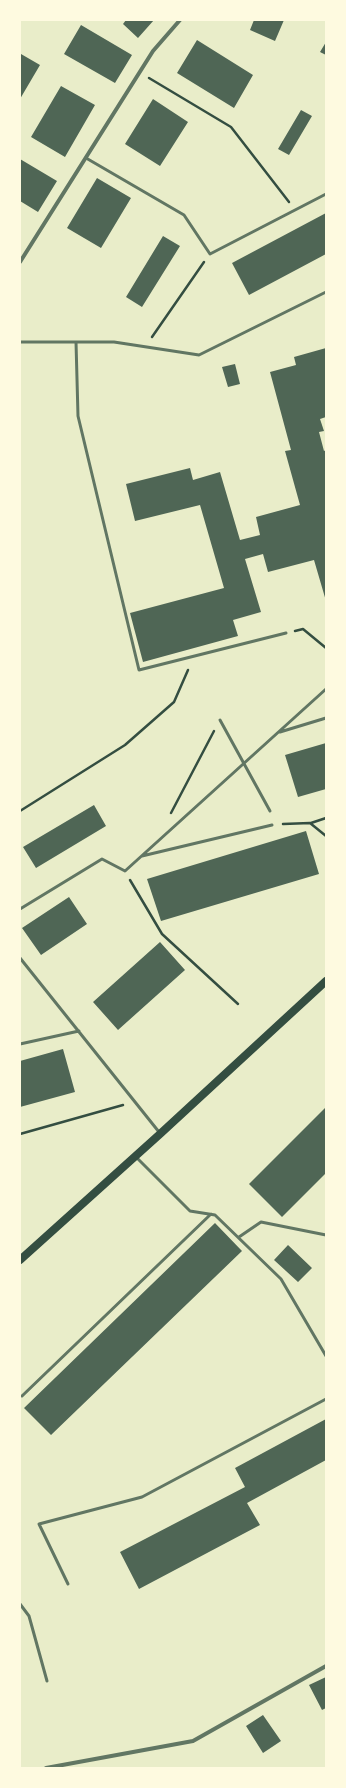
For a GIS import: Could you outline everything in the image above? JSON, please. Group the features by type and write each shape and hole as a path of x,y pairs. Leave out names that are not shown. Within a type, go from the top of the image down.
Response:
{"main road":[{"path":"20,1260 136,1156 326,981"}],"street":[{"path":"20,262 153,51 180,20"},
{"path":"46,1768 193,1741 326,1666"}],"lane":[{"path":"86,158 184,215 210,254 326,194"},
{"path":"20,342 114,342 199,355 326,292"},
{"path":"76,342 78,416 139,670 286,633"},
{"path":"20,909 102,859 125,871 326,689"},
{"path":"279,732 326,718"},
{"path":"220,720 270,811"},
{"path":"140,857 272,825"},
{"path":"20,958 160,1134"},
{"path":"20,1044 79,1031"},
{"path":"136,1156 190,1211 214,1215 239,1237 281,1279 326,1356"},
{"path":"22,1396 211,1214"},
{"path":"239,1237 261,1222 326,1235"},
{"path":"68,1584 39,1524 142,1497 326,1399"},
{"path":"20,1604 29,1616 46,1681"}],"path":[{"path":"140,72 231,127 296,210"},
{"path":"144,347 210,254"},
{"path":"286,633 302,629 326,648"},
{"path":"20,811 124,746 174,702 194,656"},
{"path":"169,817 220,720"},
{"path":"272,825 310,823 326,818"},
{"path":"310,823 326,836"},
{"path":"125,871 162,934 238,1004"},
{"path":"20,1134 129,1103"}],"building":[{"path":"126,20 154,20 138,38 123,24"},
{"path":"254,20 284,20 275,41 250,30"},
{"path":"81,25 132,55 115,83 64,54"},
{"path":"197,40 253,75 234,108 177,73"},
{"path":"326,42 326,55 320,52"},
{"path":"21,54 40,65 20,99 20,57"},
{"path":"61,86 95,105 65,157 31,137"},
{"path":"153,99 188,122 160,166 125,144"},
{"path":"301,110 312,116 289,155 278,149"},
{"path":"20,159 57,181 38,212 20,201"},
{"path":"97,178 131,198 101,248 67,228"},
{"path":"326,213 326,254 249,295 232,263"},
{"path":"163,236 180,246 142,307 126,297"},
{"path":"326,348 326,417 320,419 324,431 319,432 324,451 326,450 326,601 314,560 268,572 263,554 245,559 261,612 233,620 238,636 143,662 130,613 224,588 200,505 135,521 126,484 190,468 193,480 220,472 240,540 260,535 256,517 300,505 285,451 291,450 270,372 296,365 294,357"},
{"path":"235,364 240,384 228,387 222,367"},
{"path":"326,743 326,789 298,797 285,755"},
{"path":"94,805 106,826 36,868 23,847"},
{"path":"306,831 319,874 161,921 147,879"},
{"path":"69,897 87,924 41,955 22,928"},
{"path":"160,942 185,970 118,1030 93,1002"},
{"path":"63,1049 75,1092 20,1107 20,1061"},
{"path":"326,1107 326,1173 282,1217 249,1184"},
{"path":"215,1223 242,1251 51,1435 24,1408"},
{"path":"288,1245 312,1268 298,1282 274,1260"},
{"path":"326,1419 326,1460 247,1503 260,1525 139,1589 120,1552 245,1487 235,1468"},
{"path":"326,1677 326,1708 322,1710 309,1685"},
{"path":"263,1715 281,1741 263,1753 246,1726"}]}
